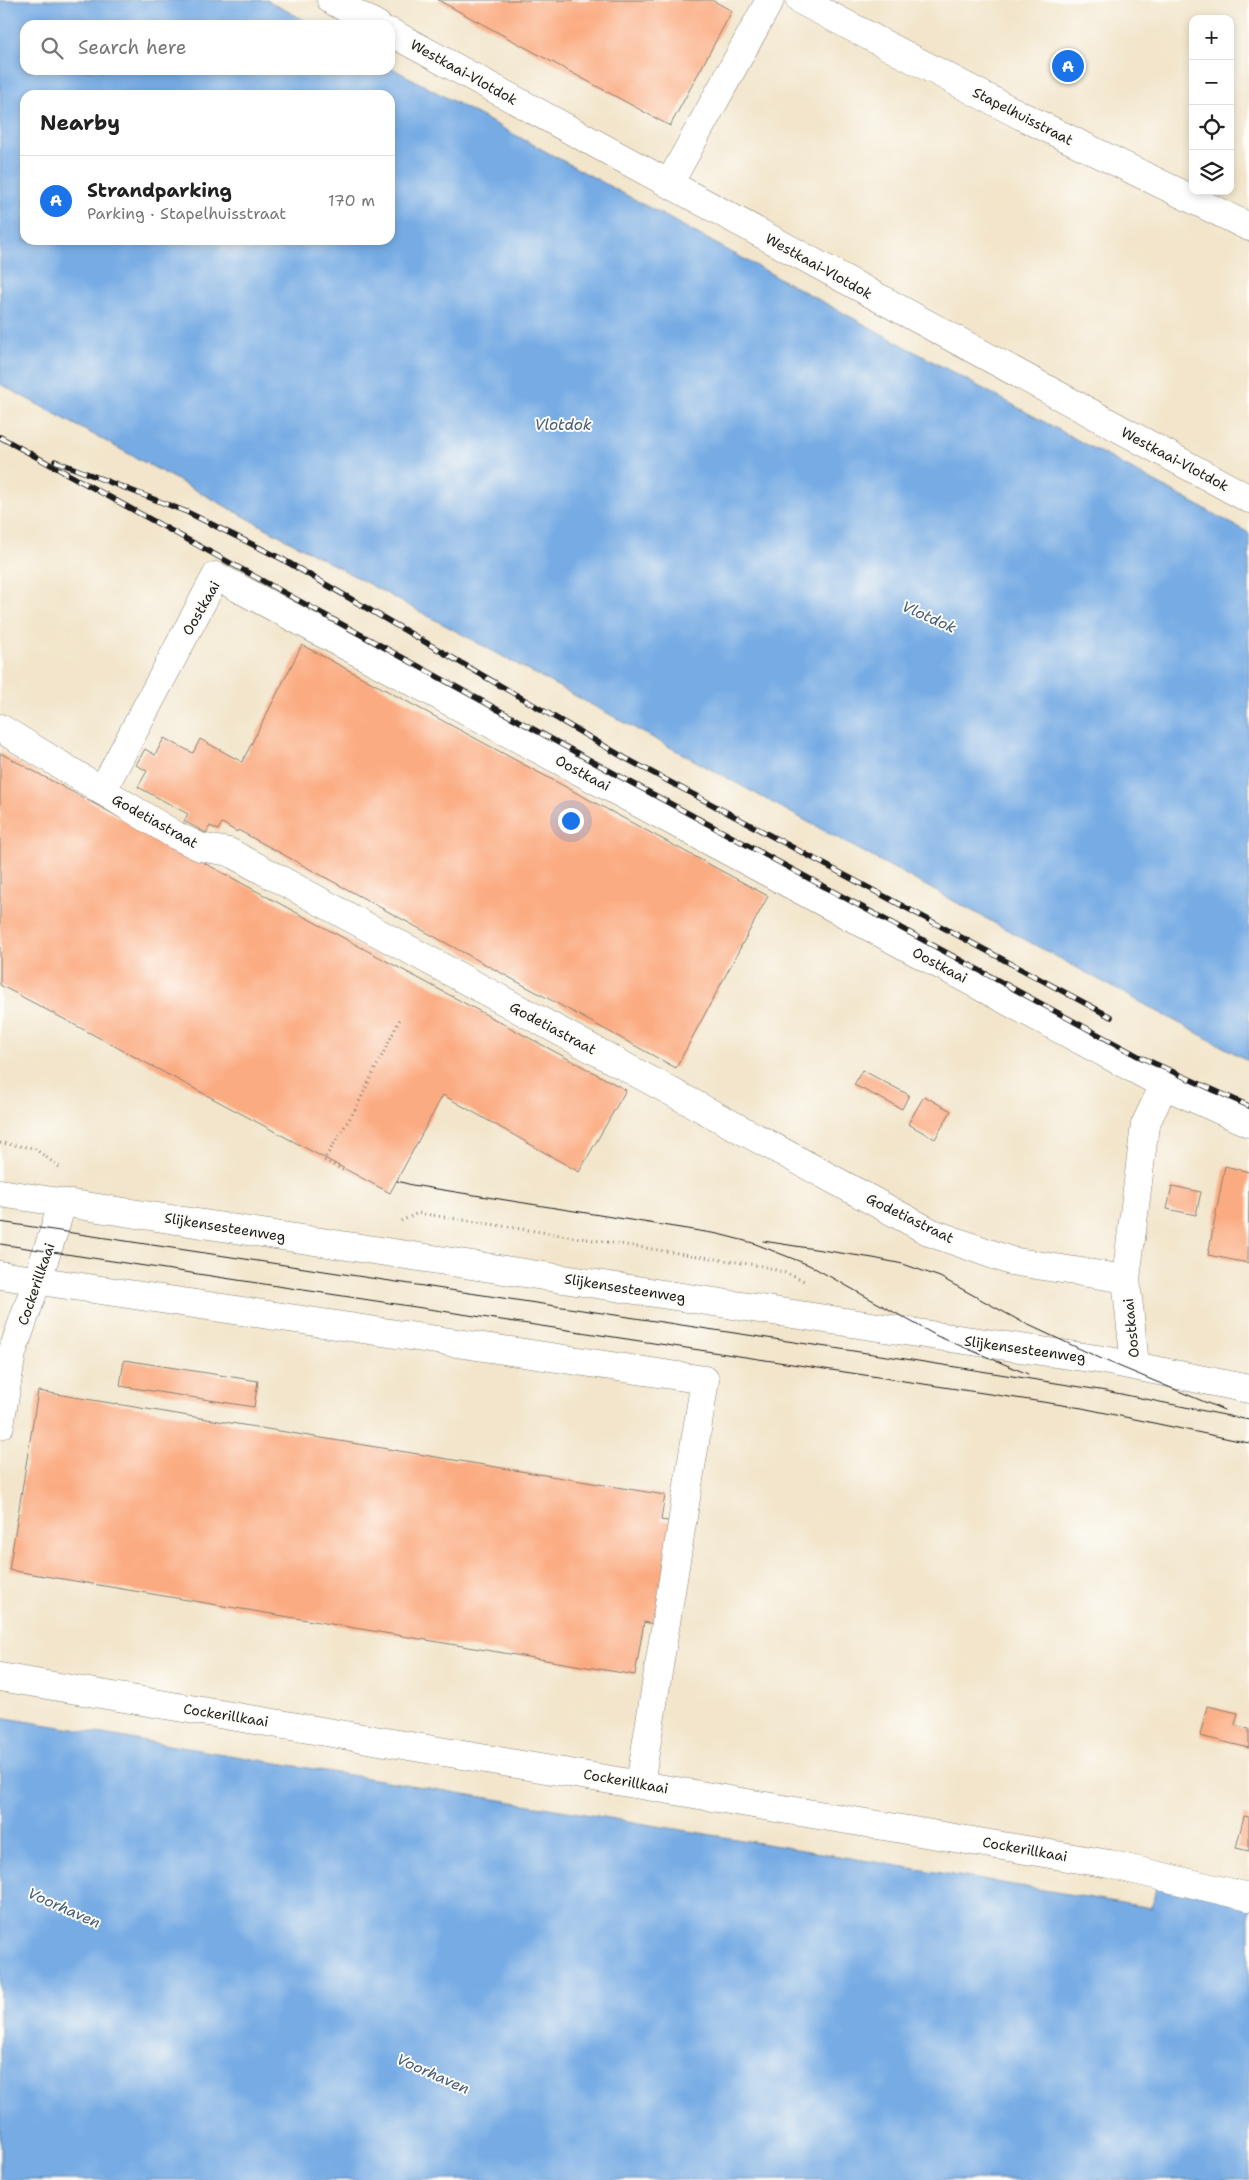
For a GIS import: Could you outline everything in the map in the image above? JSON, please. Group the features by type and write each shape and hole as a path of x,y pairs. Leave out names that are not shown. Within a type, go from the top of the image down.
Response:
{"street":[{"path":"331,0 368,20"},
{"path":"669,184 770,0"},
{"name":"Stapelhuisstraat","path":"800,0 1022,116 1249,227"},
{"name":"Westkaai-Vlotdok","path":"395,35 1249,499"},
{"name":"Oostkaai","path":"102,791 216,576 1164,1085 1249,1123"},
{"name":"Godetiastraat","path":"0,728 175,835 200,847 228,852 932,1233 1011,1261 1126,1279"},
{"name":"Oostkaai","path":"1134,1366 1126,1279 1145,1125 1164,1085"},
{"name":"Slijkensesteenweg","path":"0,1193 1134,1366 1249,1388"},
{"name":"Cockerillkaai","path":"0,1425 12,1354 62,1203"},
{"path":"0,1275 705,1380 640,1784"},
{"name":"Cockerillkaai","path":"0,1678 1109,1864 1249,1897"}],"path":[{"path":"343,1170 324,1160 355,1110 401,1017"}],"water":[{"name":"Vlotdok","path":"0,0 267,0 304,20 20,20 20,75 395,75 395,70 1249,533 1249,1061 0,384"},
{"name":"Voorhaven","path":"0,1717 1152,1908 1157,1881 1249,1904 1249,2180 0,2180"}],"building":[{"path":"438,0 712,0 732,11 670,126"},
{"path":"302,645 768,896 676,1068 238,830 237,832 222,823 218,830 210,826 206,833 184,821 188,814 138,787 147,771 136,765 145,749 155,755 164,738 193,753 200,739 242,762"},
{"path":"0,753 626,1090 579,1172 443,1095 390,1193 0,985"},
{"path":"862,1070 909,1095 902,1109 854,1085"},
{"path":"924,1096 951,1111 935,1139 908,1124"},
{"path":"1225,1166 1249,1172 1248,1263 1208,1255"},
{"path":"1172,1186 1201,1192 1196,1215 1167,1209"},
{"path":"124,1360 258,1381 254,1407 120,1386"},
{"path":"38,1391 665,1495 661,1520 686,1524 669,1627 644,1622 635,1675 9,1570"},
{"path":"1207,1706 1238,1713 1235,1725 1249,1729 1249,1748 1200,1736"},
{"path":"1244,1816 1249,1817 1249,1851 1236,1848"}],"tram line":[{"path":"397,1181 412,1185 718,1234 753,1243 809,1265 937,1336 1028,1374"},
{"path":"0,1222 893,1357 1106,1391 1249,1420"},
{"path":"763,1241 903,1264 940,1277 1022,1322 1104,1360 1224,1410"},
{"path":"0,1244 1082,1408 1249,1443"}],"railway":[{"path":"0,437 619,776 1138,1056 1249,1106"},
{"path":"55,461 187,512 282,559 625,758 1111,1017"}],"place":[{"name":"Strandparking","path":"1068,66"}]}
